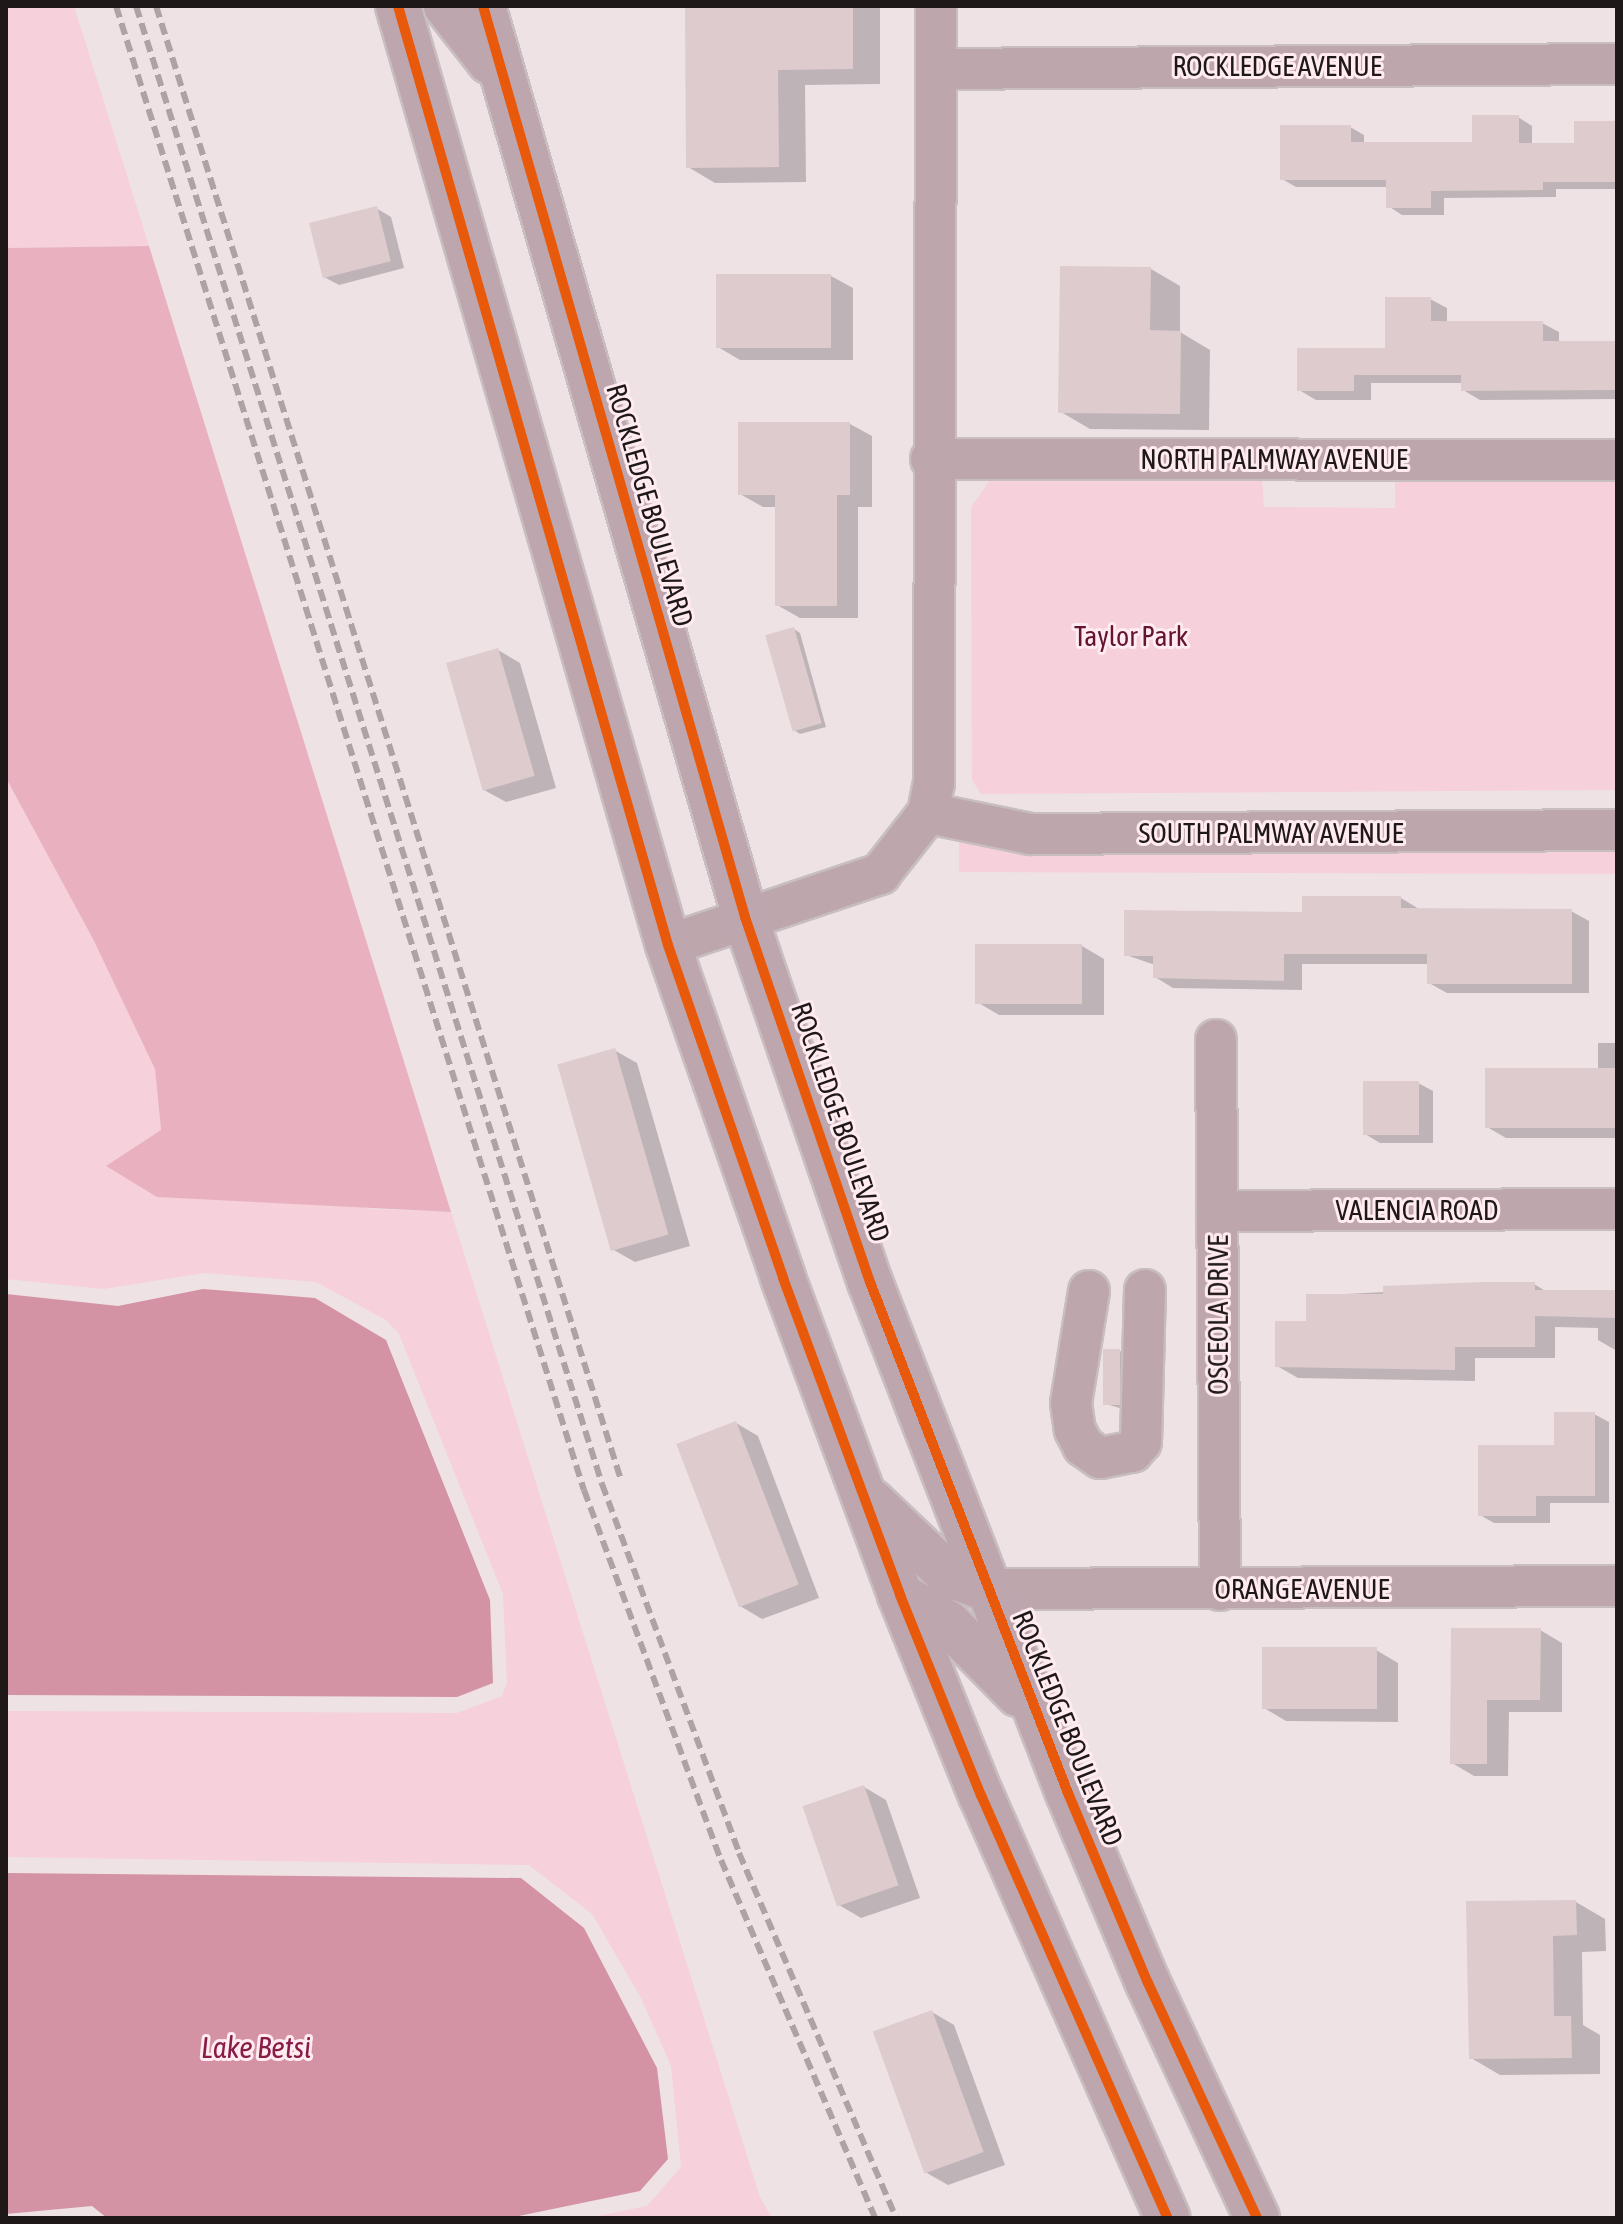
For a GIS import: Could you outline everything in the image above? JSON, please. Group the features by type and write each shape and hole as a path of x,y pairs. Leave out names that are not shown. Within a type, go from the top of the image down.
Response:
{"main road":[{"path":"398,6 668,945 900,1595 1047,1949 1168,2218"},
{"path":"446,6 504,80"},
{"name":"ROCKLEDGE BOULEVARD","path":"483,6 745,917 870,1282 1038,1717 1148,1983 1257,2218"},
{"path":"863,1494 949,1575 987,1589"},
{"path":"900,1595 948,1623 977,1648 1038,1717"}],"street":[{"path":"668,945 880,874 931,798 936,6"},
{"name":"ROCKLEDGE AVENUE","path":"936,69 1617,64"},
{"name":"NORTH PALMWAY AVENUE","path":"931,459 1617,460"},
{"name":"SOUTH PALMWAY AVENUE","path":"931,798 1030,834 1617,830"},
{"name":"OSCEOLA DRIVE","path":"1216,1040 1220,1590"},
{"name":"VALENCIA ROAD","path":"1218,1211 1617,1209"},
{"path":"1089,1291 1071,1403 1075,1430 1083,1446 1100,1458 1132,1452 1141,1442 1145,1290"},
{"name":"ORANGE AVENUE","path":"987,1589 1617,1586"}],"green space":[{"path":"6,6 74,6 149,246 6,248"},
{"name":"Taylor Park","path":"1617,475 1617,790 981,794 972,780 971,507 991,479 1262,478 1264,507 1395,508 1395,477"},
{"path":"6,778 93,939 155,1068 161,1130 107,1166 374,1209 451,1212 760,2197 772,2218 588,2218 647,2206 681,2167 671,2066 641,1998 592,1914 529,1865 6,1857 6,1711 457,1713 502,1696 507,1683 503,1594 399,1334 386,1320 316,1282 205,1273 103,1289 6,1279"},
{"path":"959,839 1030,852 1617,849 1617,874 959,872"}],"shaded area":[{"path":"149,246 451,1212 157,1197 106,1166 161,1130 155,1069 93,939 6,778 6,248"}],"water":[{"path":"203,1289 315,1298 386,1340 490,1600 493,1683 457,1697 6,1695 6,1294 118,1306"},
{"name":"Lake Betsi","path":"6,1873 521,1878 584,1928 657,2068 668,2159 640,2191 509,2218 107,2218 92,2206 6,2214"}],"building":[{"path":"685,6 853,6 853,69 778,70 779,167 686,168"},
{"path":"1472,115 1519,115 1519,143 1574,143 1574,121 1615,121 1615,182 1543,182 1543,190 1431,191 1431,208 1386,208 1386,180 1280,180 1280,125 1351,125 1351,142 1472,142"},
{"path":"377,206 391,261 323,278 309,223"},
{"path":"1060,266 1151,267 1150,330 1181,331 1180,414 1058,413"},
{"path":"716,274 831,274 831,348 716,348"},
{"path":"1385,297 1431,297 1431,321 1543,321 1543,341 1615,341 1615,390 1461,391 1461,375 1354,375 1354,391 1297,391 1297,348 1385,348"},
{"path":"738,422 850,422 850,495 837,495 837,606 775,606 775,495 738,495"},
{"path":"794,627 822,723 793,731 765,635"},
{"path":"498,648 535,776 483,791 446,663"},
{"path":"1302,896 1401,896 1401,908 1572,909 1572,984 1427,984 1427,954 1284,954 1284,981 1153,978 1153,956 1124,956 1124,910 1302,912"},
{"path":"975,944 1082,944 1082,1004 975,1004"},
{"path":"615,1048 668,1234 611,1251 557,1065"},
{"path":"1485,1068 1617,1068 1617,1128 1485,1128"},
{"path":"1363,1081 1419,1081 1419,1135 1363,1135"},
{"path":"1535,1282 1535,1290 1617,1290 1617,1318 1535,1316 1535,1347 1455,1347 1455,1370 1275,1367 1275,1321 1306,1321 1306,1294 1383,1294 1383,1286"},
{"path":"1103,1349 1120,1349 1120,1405 1103,1405"},
{"path":"1554,1412 1595,1412 1595,1496 1536,1496 1536,1516 1478,1516 1478,1445 1554,1445"},
{"path":"736,1421 799,1584 739,1607 676,1444"},
{"path":"1451,1628 1541,1628 1540,1700 1487,1700 1487,1764 1450,1764"},
{"path":"1262,1647 1377,1647 1377,1709 1262,1709"},
{"path":"864,1785 899,1885 837,1906 803,1806"},
{"path":"1576,1900 1577,1935 1553,1936 1554,2016 1571,2016 1572,2058 1469,2059 1466,1901"},
{"path":"932,2010 984,2152 924,2173 873,2032"}],"railway":[{"path":"116,6 584,1490 721,1860 875,2218"},
{"path":"136,6 602,1484 739,1853 896,2218"},
{"path":"156,6 620,1477"}],"cycle path":[{"path":"398,6 668,945 783,1278 900,1595 981,1795 1168,2218"},
{"path":"483,6 745,917 870,1282 1068,1793 1148,1983 1257,2218"}]}
